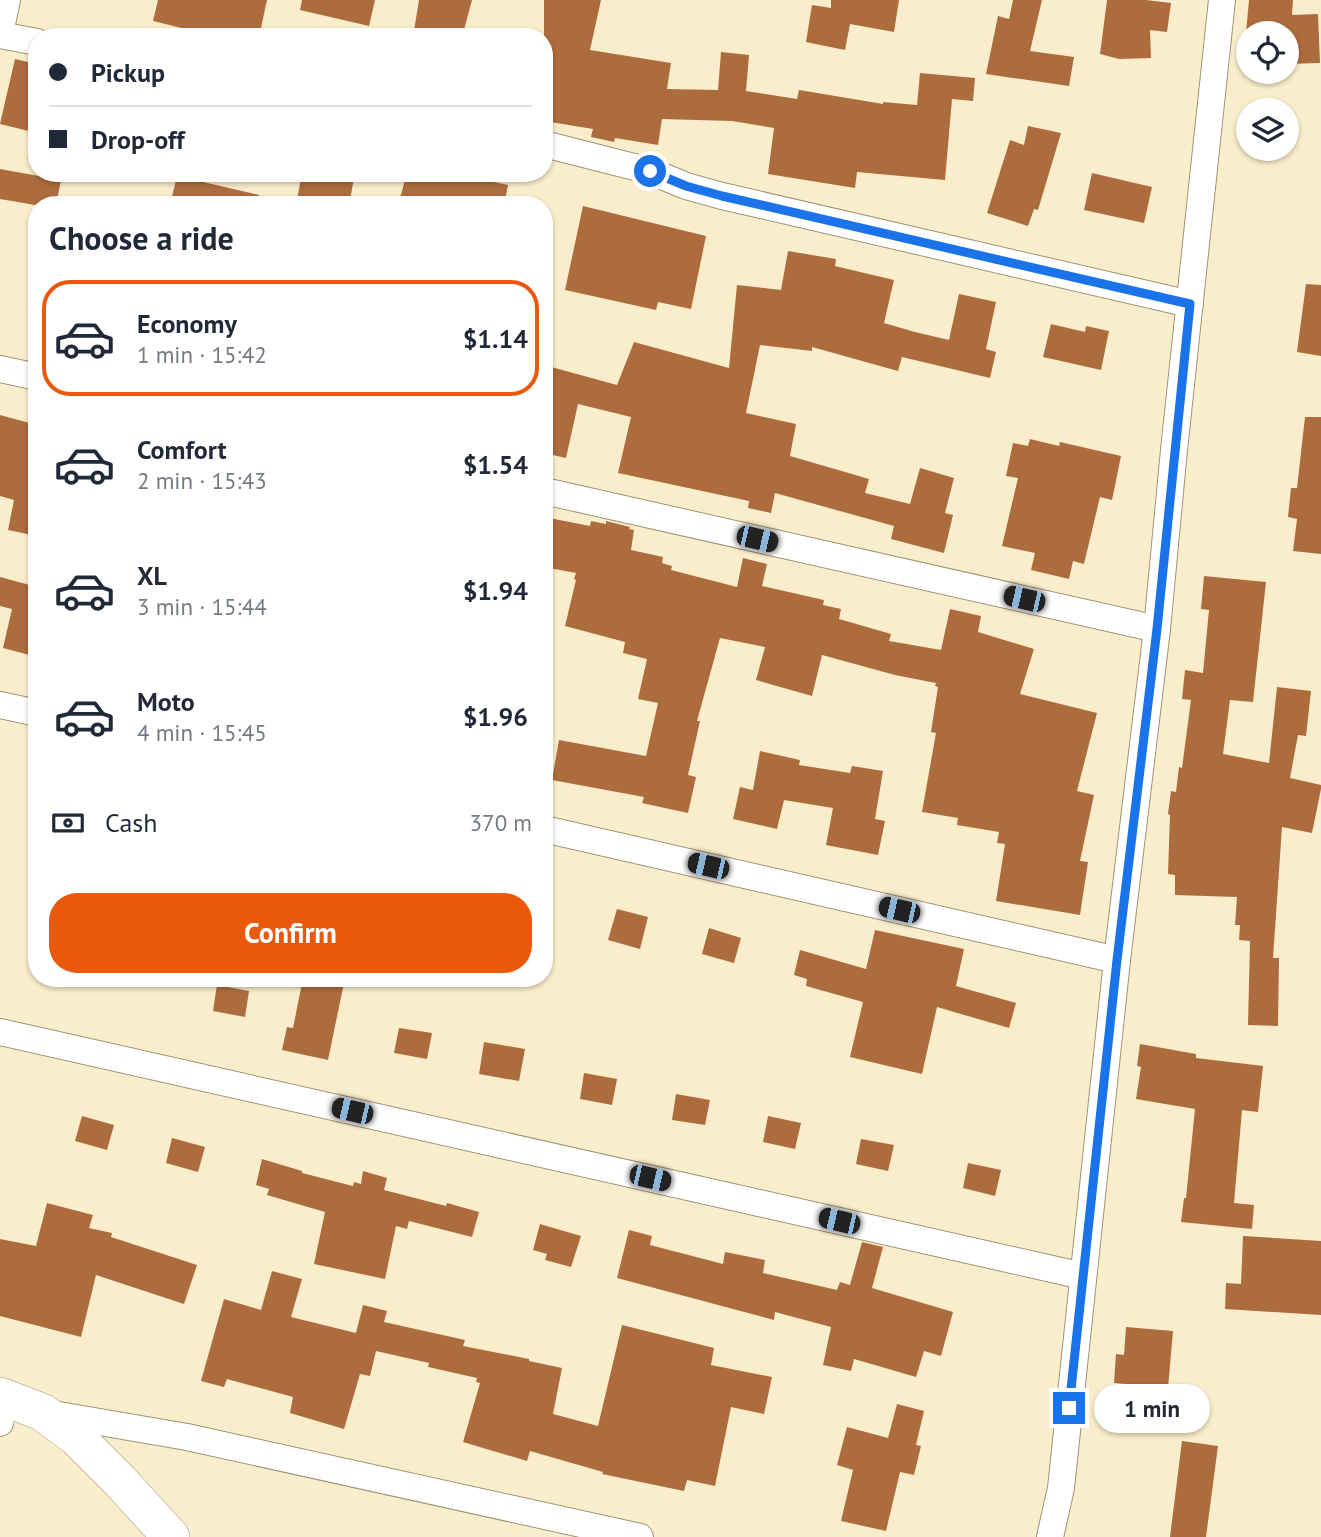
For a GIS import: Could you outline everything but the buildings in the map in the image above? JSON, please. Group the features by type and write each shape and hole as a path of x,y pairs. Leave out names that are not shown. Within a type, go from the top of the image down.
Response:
{"street":[{"path":"7,0 0,34 28,40"},
{"path":"1049,1537 1060,1488 1117,960 1157,629 1222,0"},
{"path":"553,146 650,171 686,186 722,196 1190,304"},
{"path":"0,369 28,375"},
{"path":"553,493 1157,629"},
{"path":"0,705 28,711"},
{"path":"553,831 1117,960"},
{"path":"0,1032 1083,1276"},
{"path":"2,1405 187,1437 640,1537"},
{"path":"42,1412 76,1437 171,1537"}],"route":[{"path":"650,171 686,186 722,196 1190,304 1157,629 1117,960 1069,1408"}]}
